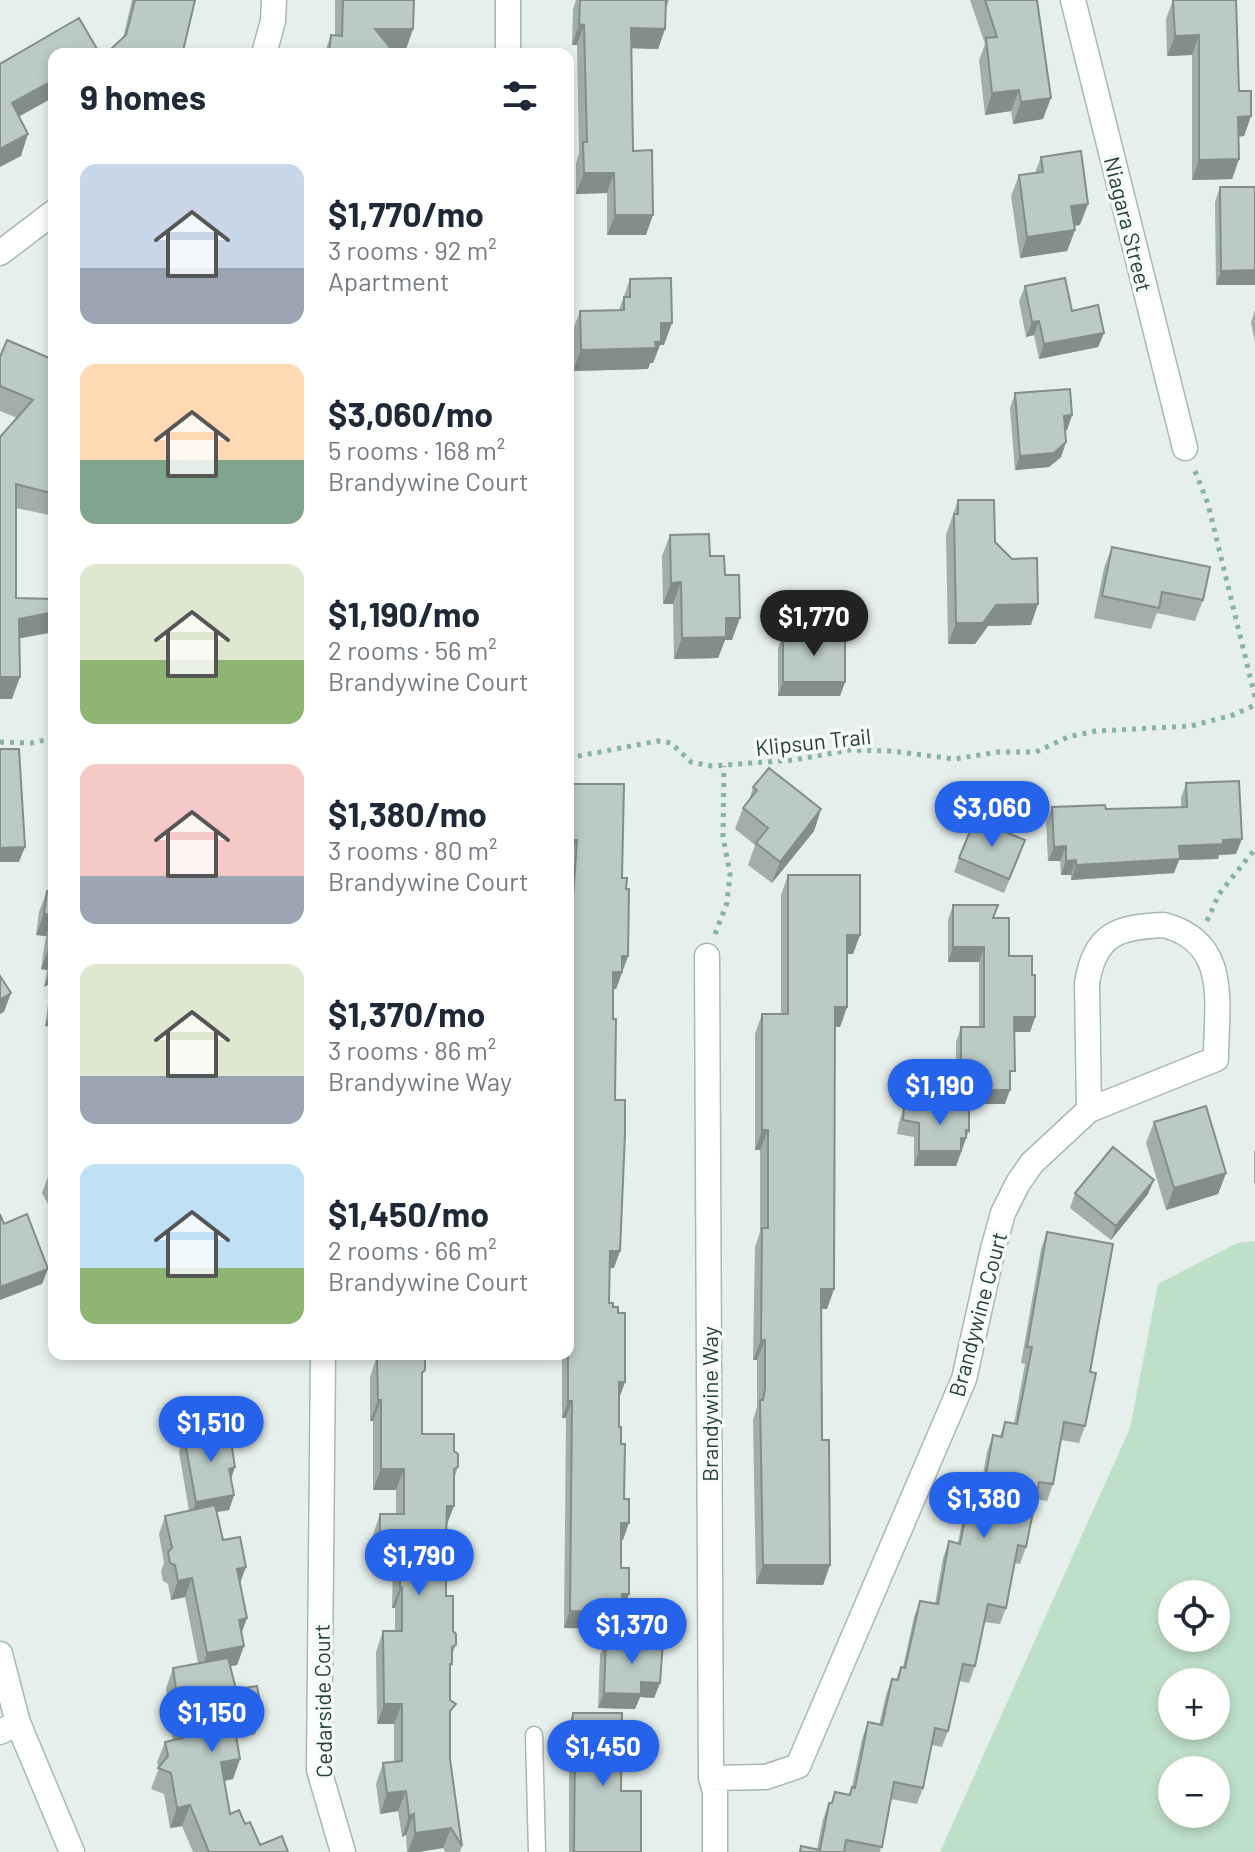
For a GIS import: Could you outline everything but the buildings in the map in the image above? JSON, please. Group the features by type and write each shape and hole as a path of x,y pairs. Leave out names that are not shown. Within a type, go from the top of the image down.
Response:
{"street":[{"path":"266,48 273,21 274,0"},
{"path":"508,0 508,48"},
{"name":"Niagara Street","path":"1073,0 1185,448"},
{"path":"0,253 48,217"},
{"path":"1089,1110 1087,983 1090,965 1101,945 1114,934 1131,927 1164,925 1182,929 1198,941"},
{"name":"Brandywine Court","path":"711,1778 766,1777 798,1766 964,1379 1003,1213 1032,1163 1089,1110 1216,1059 1216,976 1210,957 1198,941"},
{"name":"Brandywine Way","path":"707,956 711,1778 715,1792 715,1852"},
{"name":"Cedarside Court","path":"323,1360 319,1770 343,1852"},
{"path":"0,1654 9,1728 72,1852"}],"lane":[{"path":"534,1735 537,1852"}],"path":[{"path":"1185,448 1208,504 1255,697"},
{"name":"Klipsun Trail","path":"574,757 658,741 671,743 691,762 724,766 794,760 850,750 892,751 944,759 998,752 1036,752 1082,734 1191,726 1233,715 1255,705"},
{"path":"0,742 31,743 48,739"},
{"path":"707,956 727,903 730,874 723,837 724,766"},
{"path":"1198,941 1219,894 1255,849"}],"green space":[{"path":"1255,1241 1255,1852 940,1852 1130,1428 1158,1284 1237,1243"}]}
